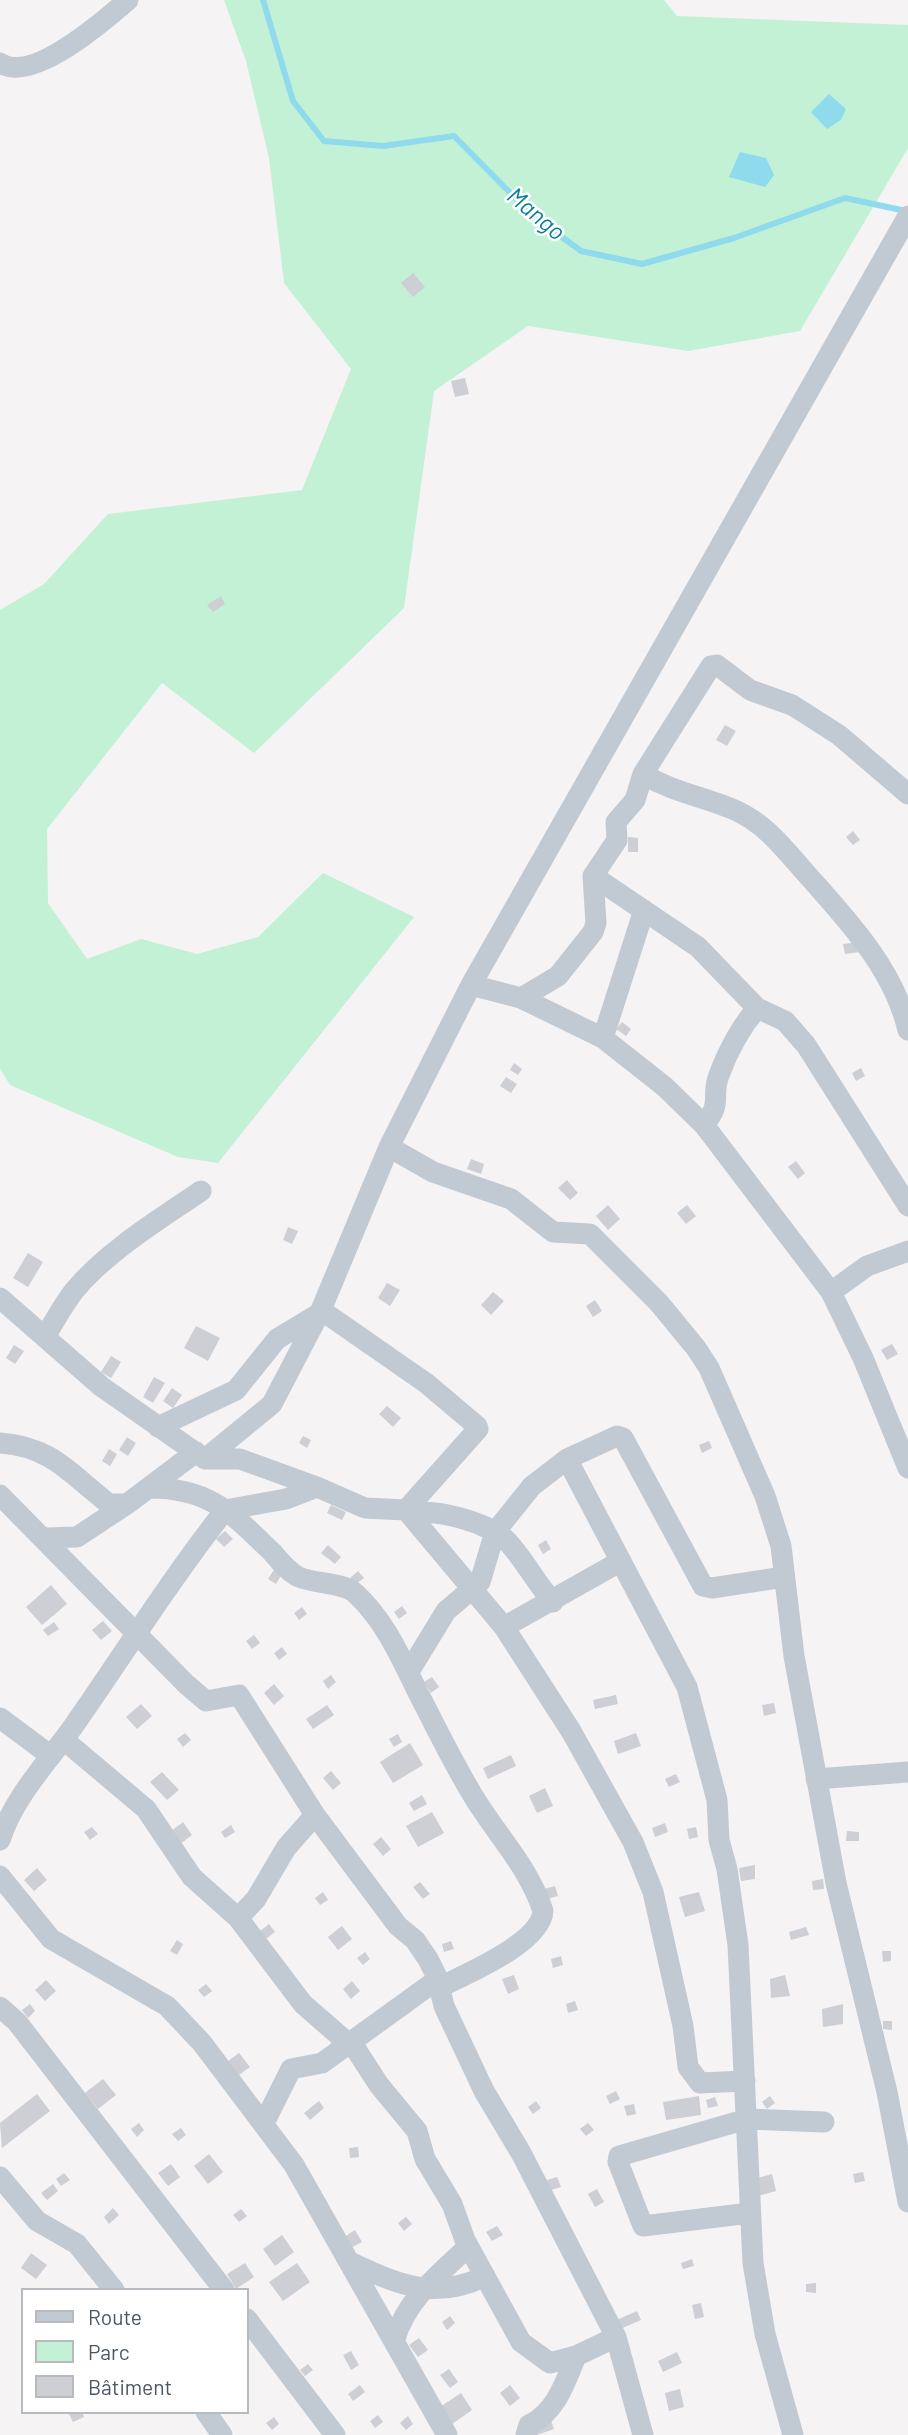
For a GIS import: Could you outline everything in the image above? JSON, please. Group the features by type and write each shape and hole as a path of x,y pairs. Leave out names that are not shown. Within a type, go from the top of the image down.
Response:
{"street":[{"path":"0,63 6,67 19,67 57,54 94,30 128,0"},
{"path":"45,1538 77,1537 201,1455 272,1404 320,1311 389,1147 471,985 908,216"},
{"path":"521,998 558,976 593,932 596,923 593,876 617,840 616,822 635,800 643,774 711,666 717,665 750,690 792,705 839,735 908,794"},
{"path":"643,774 669,790 737,811 772,835 841,912 901,990 908,1030"},
{"path":"593,876 698,947 757,1008 785,1021 806,1045 908,1206"},
{"path":"603,1038 645,910"},
{"path":"471,985 521,998 603,1038 664,1087 704,1125 831,1292 863,1358 908,1468"},
{"path":"704,1125 717,1106 719,1075 736,1038 757,1008"},
{"path":"389,1147 433,1172 511,1199 553,1232 590,1234 659,1303 709,1368 765,1496 781,1546 794,1656 816,1779 836,1882 887,2092 908,2202"},
{"path":"45,1337 74,1291 137,1236 201,1191"},
{"path":"831,1292 867,1266 908,1251"},
{"path":"0,1298 102,1387 201,1455 240,1460 317,1487 365,1508 441,1514 495,1532 507,1541 553,1602"},
{"path":"158,1427 236,1390 277,1339 320,1311"},
{"path":"320,1311 426,1383 477,1426 478,1429 408,1512"},
{"path":"410,1670 446,1611 473,1590 485,1572 495,1532 532,1486 567,1459 617,1436 623,1438 702,1586 712,1588 784,1577"},
{"path":"0,1443 44,1452 71,1469 109,1504 127,1504"},
{"path":"567,1459 687,1687 717,1800 719,1840 727,1869 738,1945 753,2263 765,2334 793,2435"},
{"path":"0,1840 16,1803 225,1510 286,1499 317,1487"},
{"path":"150,1488 180,1488 225,1510 297,1576 353,1591 382,1625 410,1670 426,1709 473,1796 521,1866 543,1911 538,1926 511,1948 439,1983 322,2063 292,2068 264,2123"},
{"path":"0,1495 45,1538 135,1634 206,1701 239,1695 315,1815 398,1926 420,1946 439,1983 444,2006 484,2091 521,2153 616,2337 643,2435"},
{"path":"408,1512 504,1627 572,1731 644,1868 653,1892 675,1987 688,2067 699,2083 745,2081"},
{"path":"504,1627 553,1602 621,1561"},
{"path":"0,1718 57,1748 146,1809 192,1877 237,1918 319,2021 349,2043 417,2131 425,2159 452,2204 468,2247 515,2333 530,2351 551,2363 576,2356 616,2337"},
{"path":"816,1779 908,1772"},
{"path":"237,1918 256,1899 286,1848 315,1815"},
{"path":"0,1876 51,1939 167,2006 202,2043 294,2165 352,2263 447,2435"},
{"path":"220,1900 261,1889"},
{"path":"0,2007 16,2022 98,2124 222,2288"},
{"path":"750,2213 643,2226 618,2158 747,2119 824,2122"},
{"path":"0,2177 37,2221 77,2244 112,2288"},
{"path":"395,2339 401,2317 468,2247"},
{"path":"352,2263 388,2280 427,2288 453,2290 485,2276"},
{"path":"248,2320 335,2435"},
{"path":"526,2435 529,2425 544,2417 553,2406 576,2356"},
{"path":"207,2414 222,2435"}],"green space":[{"path":"224,0 664,0 677,16 908,25 908,148 800,331 688,351 528,326 434,391 404,608 254,753 162,683 47,829 48,903 87,959 141,939 197,954 258,937 323,873 414,917 218,1163 178,1157 10,1085 0,1069 0,610 44,584 108,514 302,490 351,369 284,283 269,158 246,61"}],"water":[{"path":"829,94 846,109 841,120 827,129 811,112"},
{"path":"740,152 766,158 774,175 765,187 729,177"}],"building":[{"path":"413,273 425,287 413,297 401,283"},
{"path":"465,378 469,394 455,397 451,381"},
{"path":"221,596 225,604 213,612 207,605"},
{"path":"725,725 736,731 727,746 716,740"},
{"path":"853,831 860,840 853,845 846,837"},
{"path":"628,837 638,838 638,852 628,852"},
{"path":"858,942 860,952 845,954 843,944"},
{"path":"622,1022 631,1029 626,1036 616,1029"},
{"path":"514,1063 522,1069 518,1075 510,1070"},
{"path":"861,1068 865,1076 856,1081 852,1073"},
{"path":"506,1077 517,1084 511,1093 500,1086"},
{"path":"471,1159 484,1164 481,1174 467,1169"},
{"path":"796,1161 805,1173 798,1179 788,1167"},
{"path":"567,1180 578,1193 570,1200 558,1188"},
{"path":"608,1205 620,1219 608,1230 596,1216"},
{"path":"687,1205 696,1216 686,1224 677,1213"},
{"path":"288,1227 298,1231 292,1244 283,1240"},
{"path":"28,1253 43,1262 28,1287 13,1278"},
{"path":"387,1283 400,1290 390,1306 378,1298"},
{"path":"493,1292 504,1301 491,1315 481,1305"},
{"path":"595,1300 602,1311 593,1317 586,1306"},
{"path":"196,1326 220,1338 208,1361 184,1348"},
{"path":"892,1344 898,1354 887,1360 881,1350"},
{"path":"14,1345 24,1351 15,1364 6,1358"},
{"path":"111,1356 121,1362 111,1378 101,1372"},
{"path":"154,1377 165,1383 153,1403 143,1397"},
{"path":"172,1388 182,1395 173,1408 163,1401"},
{"path":"387,1406 401,1418 393,1427 379,1414"},
{"path":"303,1436 311,1440 307,1448 299,1443"},
{"path":"127,1437 136,1443 128,1456 119,1450"},
{"path":"709,1441 712,1448 702,1453 699,1445"},
{"path":"109,1449 117,1454 110,1466 102,1461"},
{"path":"331,1505 346,1512 342,1520 327,1513"},
{"path":"225,1531 233,1539 224,1547 216,1539"},
{"path":"546,1540 551,1549 543,1554 538,1545"},
{"path":"328,1545 341,1557 335,1564 321,1553"},
{"path":"275,1568 283,1572 276,1584 268,1579"},
{"path":"358,1571 364,1578 356,1584 350,1578"},
{"path":"51,1585 67,1604 42,1625 26,1607"},
{"path":"402,1606 407,1613 399,1619 394,1612"},
{"path":"302,1607 307,1614 299,1620 294,1613"},
{"path":"103,1621 112,1631 101,1640 92,1630"},
{"path":"54,1622 59,1629 48,1636 43,1630"},
{"path":"254,1635 260,1643 252,1649 246,1641"},
{"path":"282,1647 287,1654 279,1660 274,1653"},
{"path":"331,1675 336,1682 328,1689 323,1681"},
{"path":"432,1677 439,1687 431,1693 424,1682"},
{"path":"274,1684 284,1696 274,1705 264,1693"},
{"path":"616,1695 618,1704 595,1709 593,1700"},
{"path":"774,1703 776,1713 764,1716 762,1705"},
{"path":"141,1704 152,1716 137,1729 126,1717"},
{"path":"327,1705 334,1715 313,1729 306,1719"},
{"path":"185,1733 191,1740 183,1747 177,1739"},
{"path":"636,1733 641,1746 618,1754 614,1741"},
{"path":"398,1734 402,1742 394,1747 389,1739"},
{"path":"410,1743 423,1765 393,1783 380,1762"},
{"path":"511,1755 516,1766 488,1779 483,1768"},
{"path":"331,1771 341,1783 333,1790 323,1778"},
{"path":"162,1772 179,1790 167,1800 150,1782"},
{"path":"676,1774 680,1782 669,1787 665,1779"},
{"path":"545,1788 553,1806 537,1813 529,1796"},
{"path":"422,1795 427,1804 414,1811 409,1803"},
{"path":"432,1812 444,1833 418,1847 406,1826"},
{"path":"183,1822 192,1835 179,1845 170,1832"},
{"path":"665,1823 668,1832 655,1837 652,1828"},
{"path":"231,1825 235,1832 225,1838 221,1832"},
{"path":"92,1827 98,1834 90,1840 84,1832"},
{"path":"696,1827 698,1837 689,1839 687,1829"},
{"path":"847,1831 859,1832 859,1841 846,1841"},
{"path":"381,1837 391,1849 383,1856 373,1844"},
{"path":"755,1865 755,1879 741,1881 739,1868"},
{"path":"37,1868 47,1880 34,1891 24,1880"},
{"path":"823,1879 824,1889 813,1890 812,1881"},
{"path":"420,1882 430,1894 423,1899 413,1887"},
{"path":"555,1886 558,1896 547,1899 544,1889"},
{"path":"323,1892 328,1900 320,1905 315,1898"},
{"path":"699,1892 705,1911 685,1917 679,1897"},
{"path":"269,1924 275,1932 266,1939 260,1931"},
{"path":"342,1926 352,1939 338,1950 328,1937"},
{"path":"806,1927 809,1935 791,1940 789,1932"},
{"path":"177,1940 183,1944 177,1955 170,1951"},
{"path":"451,1941 454,1949 444,1952 442,1944"},
{"path":"882,1951 891,1951 891,1961 883,1962"},
{"path":"365,1952 370,1959 363,1965 357,1958"},
{"path":"561,1956 563,1965 553,1968 551,1959"},
{"path":"514,1975 519,1989 508,1994 502,1979"},
{"path":"785,1975 790,1996 771,1998 770,1979"},
{"path":"46,1980 56,1991 45,2001 35,1990"},
{"path":"352,1981 360,1991 351,1999 343,1989"},
{"path":"206,1984 212,1991 204,1997 198,1990"},
{"path":"575,2001 578,2010 568,2013 566,2004"},
{"path":"30,2004 35,2011 28,2018 22,2010"},
{"path":"843,2004 843,2024 823,2027 822,2009"},
{"path":"883,2021 892,2021 892,2030 883,2029"},
{"path":"239,2053 250,2067 235,2078 224,2064"},
{"path":"103,2079 116,2095 98,2109 85,2093"},
{"path":"616,2091 620,2099 610,2104 606,2096"},
{"path":"37,2094 50,2111 2,2148 0,2123"},
{"path":"699,2096 701,2115 666,2120 663,2102"},
{"path":"770,2096 775,2103 767,2109 762,2102"},
{"path":"715,2097 718,2106 708,2108 706,2100"},
{"path":"319,2101 324,2108 310,2120 304,2113"},
{"path":"536,2101 541,2108 533,2114 528,2107"},
{"path":"634,2104 636,2114 627,2116 624,2106"},
{"path":"139,2123 144,2130 137,2137 131,2129"},
{"path":"588,2123 594,2130 586,2136 580,2129"},
{"path":"181,2128 186,2135 178,2141 172,2134"},
{"path":"358,2147 359,2157 350,2158 349,2148"},
{"path":"209,2154 223,2172 208,2184 194,2166"},
{"path":"171,2164 180,2177 168,2186 158,2173"},
{"path":"863,2172 865,2181 855,2183 853,2174"},
{"path":"64,2173 70,2180 61,2186 56,2179"},
{"path":"772,2174 776,2191 758,2196 754,2179"},
{"path":"557,2177 561,2187 548,2191 544,2181"},
{"path":"53,2184 58,2191 47,2200 41,2193"},
{"path":"597,2189 604,2202 595,2207 588,2194"},
{"path":"113,2208 119,2215 109,2224 104,2217"},
{"path":"241,2209 247,2216 239,2222 233,2215"},
{"path":"406,2217 412,2224 404,2231 398,2223"},
{"path":"497,2226 503,2235 492,2241 486,2232"},
{"path":"355,2230 362,2242 351,2248 344,2237"},
{"path":"282,2235 294,2252 275,2266 263,2249"},
{"path":"31,2253 47,2265 36,2279 21,2268"},
{"path":"692,2259 694,2266 683,2269 681,2263"},
{"path":"245,2263 254,2277 235,2288 227,2274"},
{"path":"297,2263 310,2282 283,2301 269,2282"},
{"path":"816,2283 816,2293 806,2292 806,2284"},
{"path":"701,2303 704,2317 695,2319 692,2305"},
{"path":"637,2311 641,2320 618,2330 614,2321"},
{"path":"450,2316 455,2323 447,2330 442,2322"},
{"path":"419,2338 428,2350 418,2357 409,2345"},
{"path":"351,2351 359,2365 351,2370 343,2355"},
{"path":"677,2352 682,2363 663,2372 658,2361"},
{"path":"308,2364 313,2370 305,2376 300,2370"},
{"path":"449,2369 458,2382 450,2388 440,2375"},
{"path":"360,2385 365,2392 353,2401 348,2394"},
{"path":"510,2385 520,2398 510,2406 500,2393"},
{"path":"680,2389 684,2407 669,2411 665,2393"},
{"path":"461,2393 472,2410 452,2424 440,2407"},
{"path":"69,2414 83,2414 84,2417 73,2422"},
{"path":"378,2415 383,2422 375,2428 370,2421"},
{"path":"408,2416 413,2424 406,2430 400,2423"},
{"path":"274,2417 279,2424 272,2430 266,2423"},
{"path":"550,2418 554,2429 537,2435 533,2426"}],"waterway":[{"name":"Mango","path":"263,0 293,101 324,141 383,146 454,136 532,215 581,251 642,264 734,238 845,198 906,211"}]}
